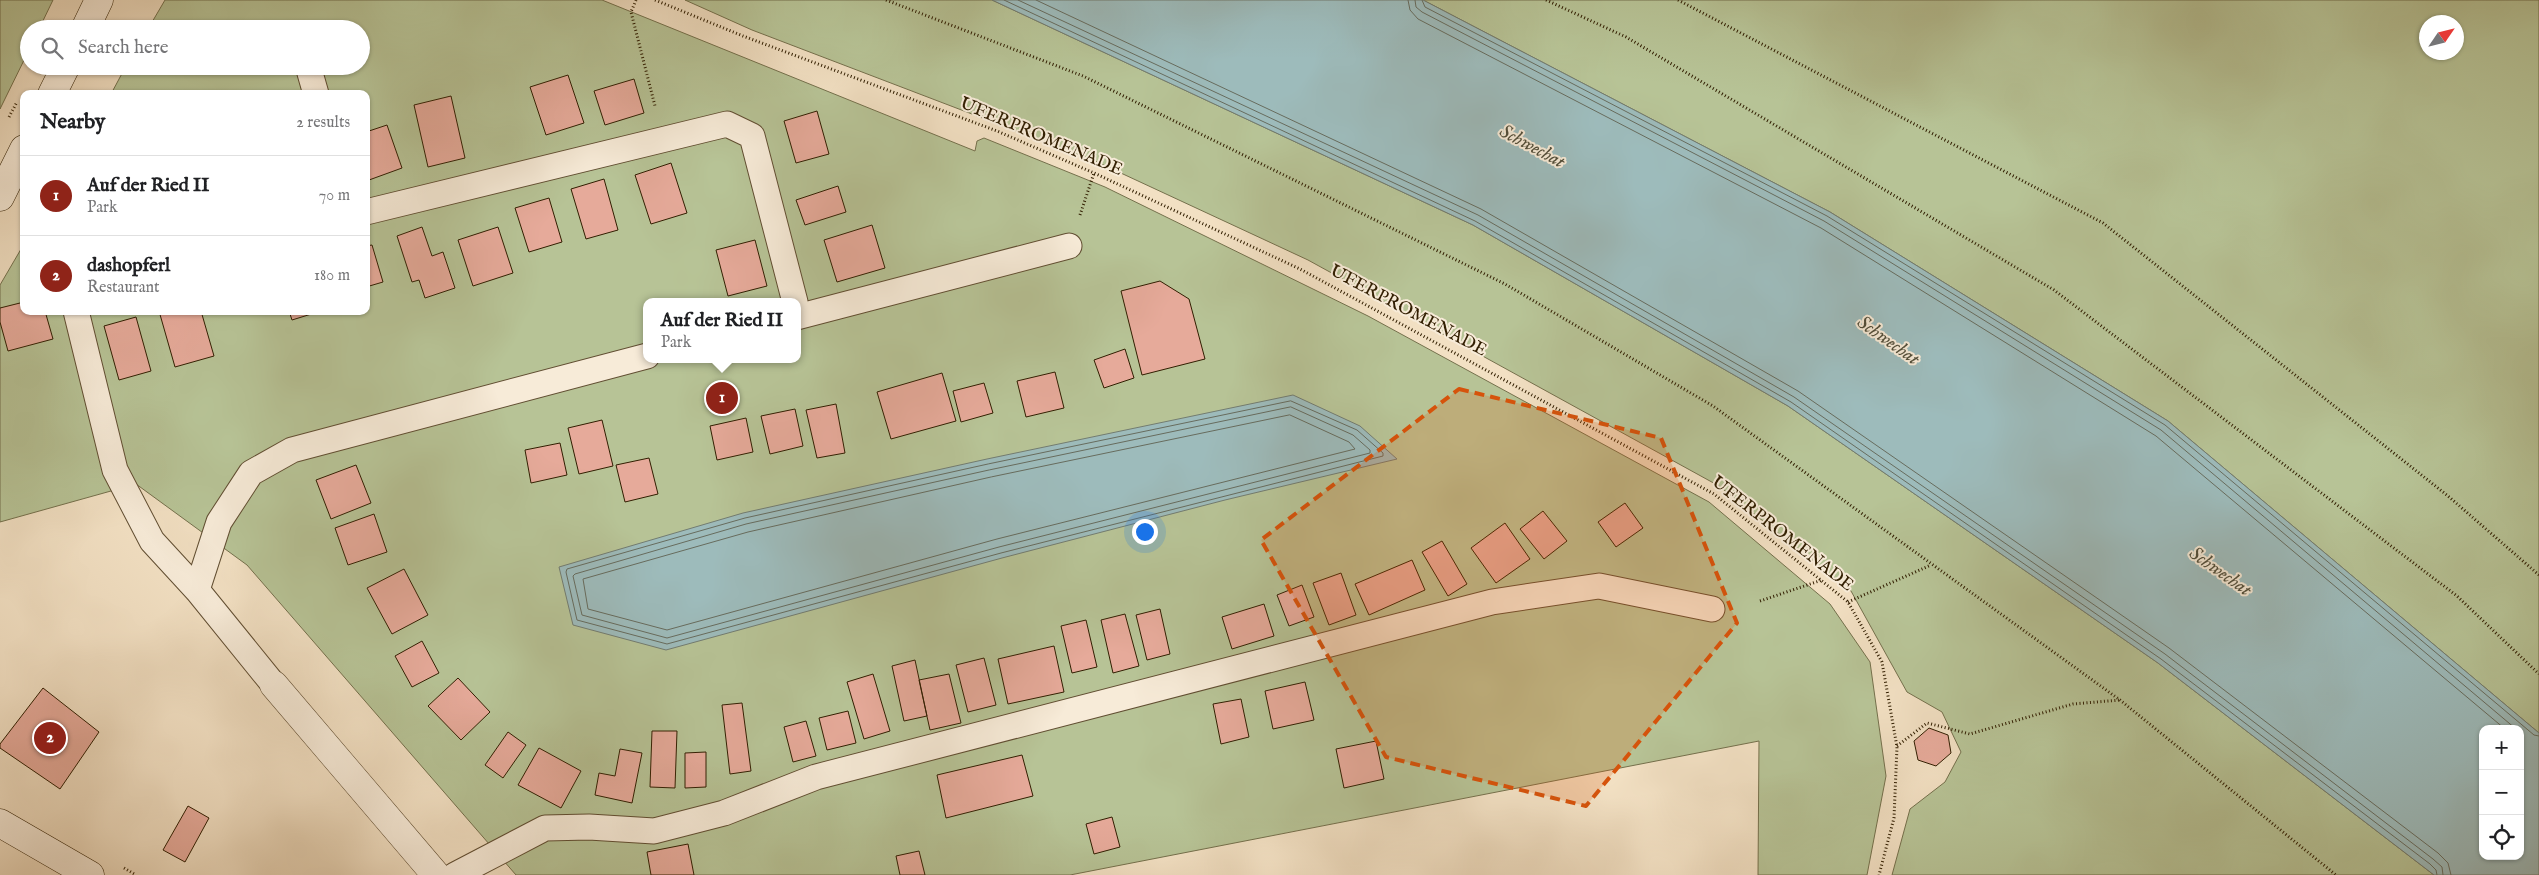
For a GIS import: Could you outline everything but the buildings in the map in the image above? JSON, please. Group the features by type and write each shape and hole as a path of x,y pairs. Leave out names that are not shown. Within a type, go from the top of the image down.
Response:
{"street":[{"path":"89,20 99,0"},
{"path":"54,90 62,75"},
{"path":"0,196 20,157"},
{"path":"274,685 436,875"},
{"path":"0,823 90,875"}],"lane":[{"path":"311,75 315,90"},
{"path":"370,211 727,124 752,136 793,298"},
{"path":"801,311 1069,246"},
{"path":"77,315 115,470 152,542 197,590 274,685"},
{"path":"197,590 219,522 251,473 292,450 643,357"},
{"path":"455,875 545,828 589,827 654,831 724,813 816,778 1492,602 1599,586 1712,609"}],"path":[{"path":"636,0 632,12 664,140"},
{"name":"UFERPROMENADE","path":"655,0 744,36 997,131 1094,173 1300,269 1714,494 1848,602 1882,662 1897,747 1894,818 1879,875"},
{"path":"886,0 1083,76 1505,284 1713,406 2120,700 2336,875"},
{"path":"1546,0 1626,37 2054,290 2456,596 2539,674"},
{"path":"1678,0 2103,223 2448,496 2539,575"},
{"path":"1083,204 1094,173"},
{"path":"1848,602 1932,565"},
{"path":"1760,601 1822,580"},
{"path":"1897,747 1927,722 1970,734 2074,704 2120,700"}],"highlighted area":[{"path":"1459,389 1661,438 1737,623 1586,806 1386,757 1261,540"}],"green space":[{"path":"0,0 53,0 43,20 20,20 20,68 0,109"},
{"path":"165,0 602,0 975,151 977,141 984,138 1105,187 1368,316 1709,502 1830,604 1870,662 1886,776 1867,875 1758,875 1759,741 1070,875 516,875 247,565 136,484 0,522 0,285 20,251 20,315 370,315 370,90 113,90 121,75 370,75 370,20 153,20"},
{"path":"685,0 992,0 1473,225 1788,406 2158,663 2434,875 1892,875 1910,809 1945,782 1961,752 1942,712 1907,692 1851,591 1719,486 1308,260 1095,161 752,30"},
{"path":"1423,0 2539,0 2539,733 2168,421 1830,212"}],"water":[{"name":"Schwechat","path":"992,0 1423,0 1830,212 2168,421 2539,733 2539,875 2434,875 2158,663 1788,406 1473,225"},
{"path":"1293,395 1360,426 1397,459 1225,500 1002,558 666,650 573,625 559,567 743,513 987,459"}],"place":[{"name":"Auf der Ried II","path":"722,398"},
{"name":"dashopferl","path":"50,738"}]}
